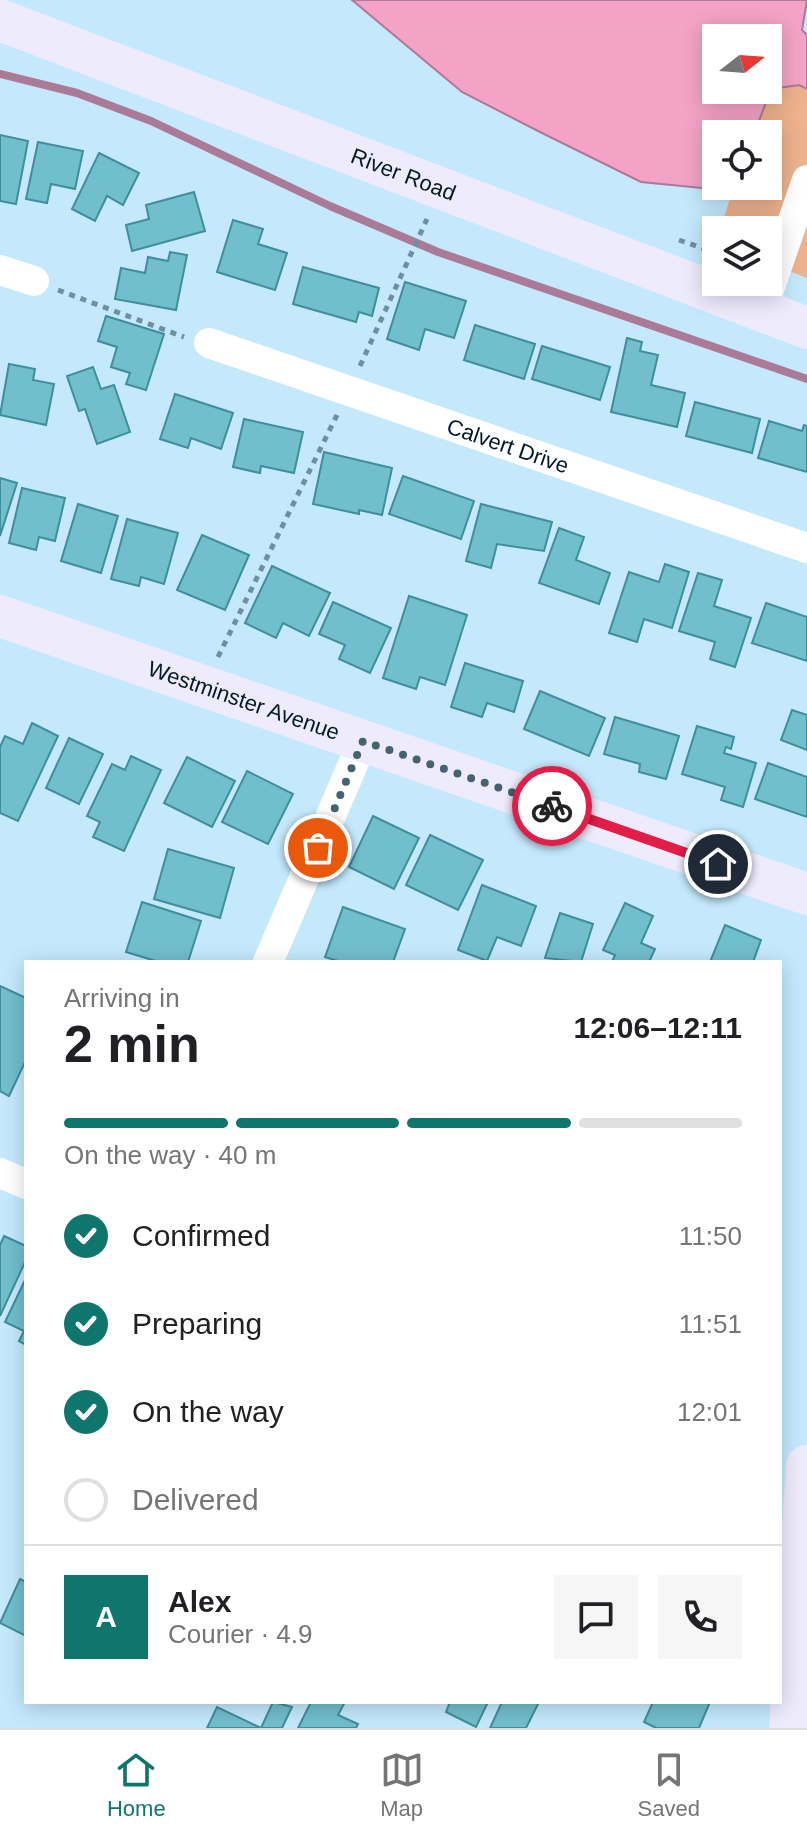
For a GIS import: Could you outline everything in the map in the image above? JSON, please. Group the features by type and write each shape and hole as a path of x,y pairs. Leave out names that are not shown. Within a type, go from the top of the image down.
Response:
{"street":[{"name":"River Road","path":"0,20 807,328"},
{"path":"762,310 807,180"},
{"path":"0,270 34,281"},
{"name":"Calvert Drive","path":"209,343 807,548"},
{"name":"Westminster Avenue","path":"0,616 807,894"},
{"path":"269,960 363,741"},
{"path":"0,1173 24,1183"},
{"path":"790,1728 797,1487"}],"path":[{"path":"358,370 429,216"},
{"path":"34,281 209,343"},
{"path":"212,668 341,407"}],"shaded area":[{"path":"352,0 807,0 802,30 807,35 807,89 799,85 782,87 782,24 702,24 702,104 765,104 759,120 702,120 702,188 641,182 462,92"},
{"path":"807,64 807,278 782,268 782,216 724,216 730,200 782,200 782,120 759,120 765,104 782,104 782,81"}],"building":[{"path":"0,135 28,141 16,204 0,201"},
{"path":"38,142 83,151 75,189 51,184 47,203 26,199"},
{"path":"99,153 139,173 123,205 107,196 95,221 72,209"},
{"path":"194,192 205,231 132,251 126,225 149,219 146,205"},
{"path":"233,220 263,229 258,244 287,253 275,290 217,272"},
{"path":"170,252 187,255 176,310 115,299 121,268 145,273 148,257 168,261"},
{"path":"303,267 379,288 372,316 359,312 356,322 293,304"},
{"path":"405,282 466,301 454,338 425,329 419,350 387,339"},
{"path":"106,316 164,334 146,390 126,384 130,373 111,367 117,347 98,341"},
{"path":"475,325 535,344 524,379 464,360"},
{"path":"627,338 642,342 640,351 658,355 651,385 685,393 677,427 611,412"},
{"path":"542,346 610,367 600,400 532,379"},
{"path":"9,364 35,369 33,380 54,384 46,425 0,415"},
{"path":"93,367 101,389 114,385 130,432 97,444 85,409 79,411 67,376"},
{"path":"175,394 233,413 221,449 191,438 188,448 160,439"},
{"path":"695,402 760,419 752,453 686,436"},
{"path":"244,419 303,432 294,473 261,466 260,473 233,467"},
{"path":"769,421 802,431 804,425 807,426 807,472 758,458"},
{"path":"324,452 392,468 382,515 359,510 359,514 313,504"},
{"path":"403,476 474,501 461,539 389,514"},
{"path":"0,478 17,483 0,536"},
{"path":"22,488 65,498 55,541 39,537 36,550 9,543"},
{"path":"78,504 118,516 101,573 61,561"},
{"path":"481,504 552,522 544,551 497,544 491,568 466,561"},
{"path":"127,519 178,533 164,584 141,577 139,586 111,579"},
{"path":"559,528 584,537 576,560 610,573 599,604 539,583"},
{"path":"202,535 249,555 225,610 177,590"},
{"path":"665,564 689,572 672,628 644,619 637,642 609,633 629,572 659,582"},
{"path":"272,566 330,593 309,636 283,623 276,638 245,623"},
{"path":"698,573 722,580 714,606 751,618 735,667 710,659 715,642 679,631"},
{"path":"409,596 467,615 445,685 420,677 416,689 383,678"},
{"path":"333,602 391,628 370,673 339,659 345,645 319,634"},
{"path":"766,603 807,617 807,661 752,643"},
{"path":"465,663 523,681 514,712 487,703 482,717 451,707"},
{"path":"540,691 605,718 589,756 524,729"},
{"path":"792,710 807,715 807,750 781,740"},
{"path":"615,717 679,736 666,779 639,772 640,764 604,754"},
{"path":"32,723 58,736 18,821 0,813 0,747 5,736 23,744"},
{"path":"697,726 734,737 731,749 726,747 724,753 756,763 743,807 721,800 725,787 682,774"},
{"path":"69,738 103,754 79,804 46,788"},
{"path":"131,756 161,770 124,851 93,837 100,822 87,816 112,764 125,770"},
{"path":"187,757 235,781 212,827 164,803"},
{"path":"768,763 807,777 807,817 755,799"},
{"path":"247,771 293,794 268,844 222,822"},
{"path":"373,816 419,838 394,889 349,867"},
{"path":"430,835 483,860 458,910 406,885"},
{"path":"168,849 234,868 220,918 154,899"},
{"path":"482,885 536,906 521,946 497,937 487,960 458,950"},
{"path":"142,902 201,921 189,960 152,960 126,952"},
{"path":"625,903 653,916 641,943 655,949 650,960 613,960 615,955 603,950"},
{"path":"343,907 405,929 394,960 335,960 325,957"},
{"path":"560,913 593,924 582,960 545,958"},
{"path":"725,925 761,940 754,960 711,960"},
{"path":"0,986 24,997 24,1064 9,1096 0,1091"},
{"path":"4,1236 24,1245 24,1264 0,1316 0,1245"},
{"path":"24,1282 24,1331 5,1322"},
{"path":"20,1579 24,1581 24,1635 0,1623"},
{"path":"272,1704 292,1707 282,1728 261,1728"},
{"path":"310,1704 344,1704 338,1715 358,1724 356,1728 298,1728"},
{"path":"449,1704 487,1704 476,1727 446,1712"},
{"path":"501,1704 538,1704 526,1728 490,1728"},
{"path":"652,1704 709,1704 699,1728 656,1728 644,1722"},
{"path":"217,1707 261,1728 207,1728"}],"waterway":[{"path":"0,74 77,93 151,121 330,206 438,252 807,379"}],"way so far":[{"path":"318,848 363,741 552,806"}],"route":[{"path":"552,806 718,864"}]}
